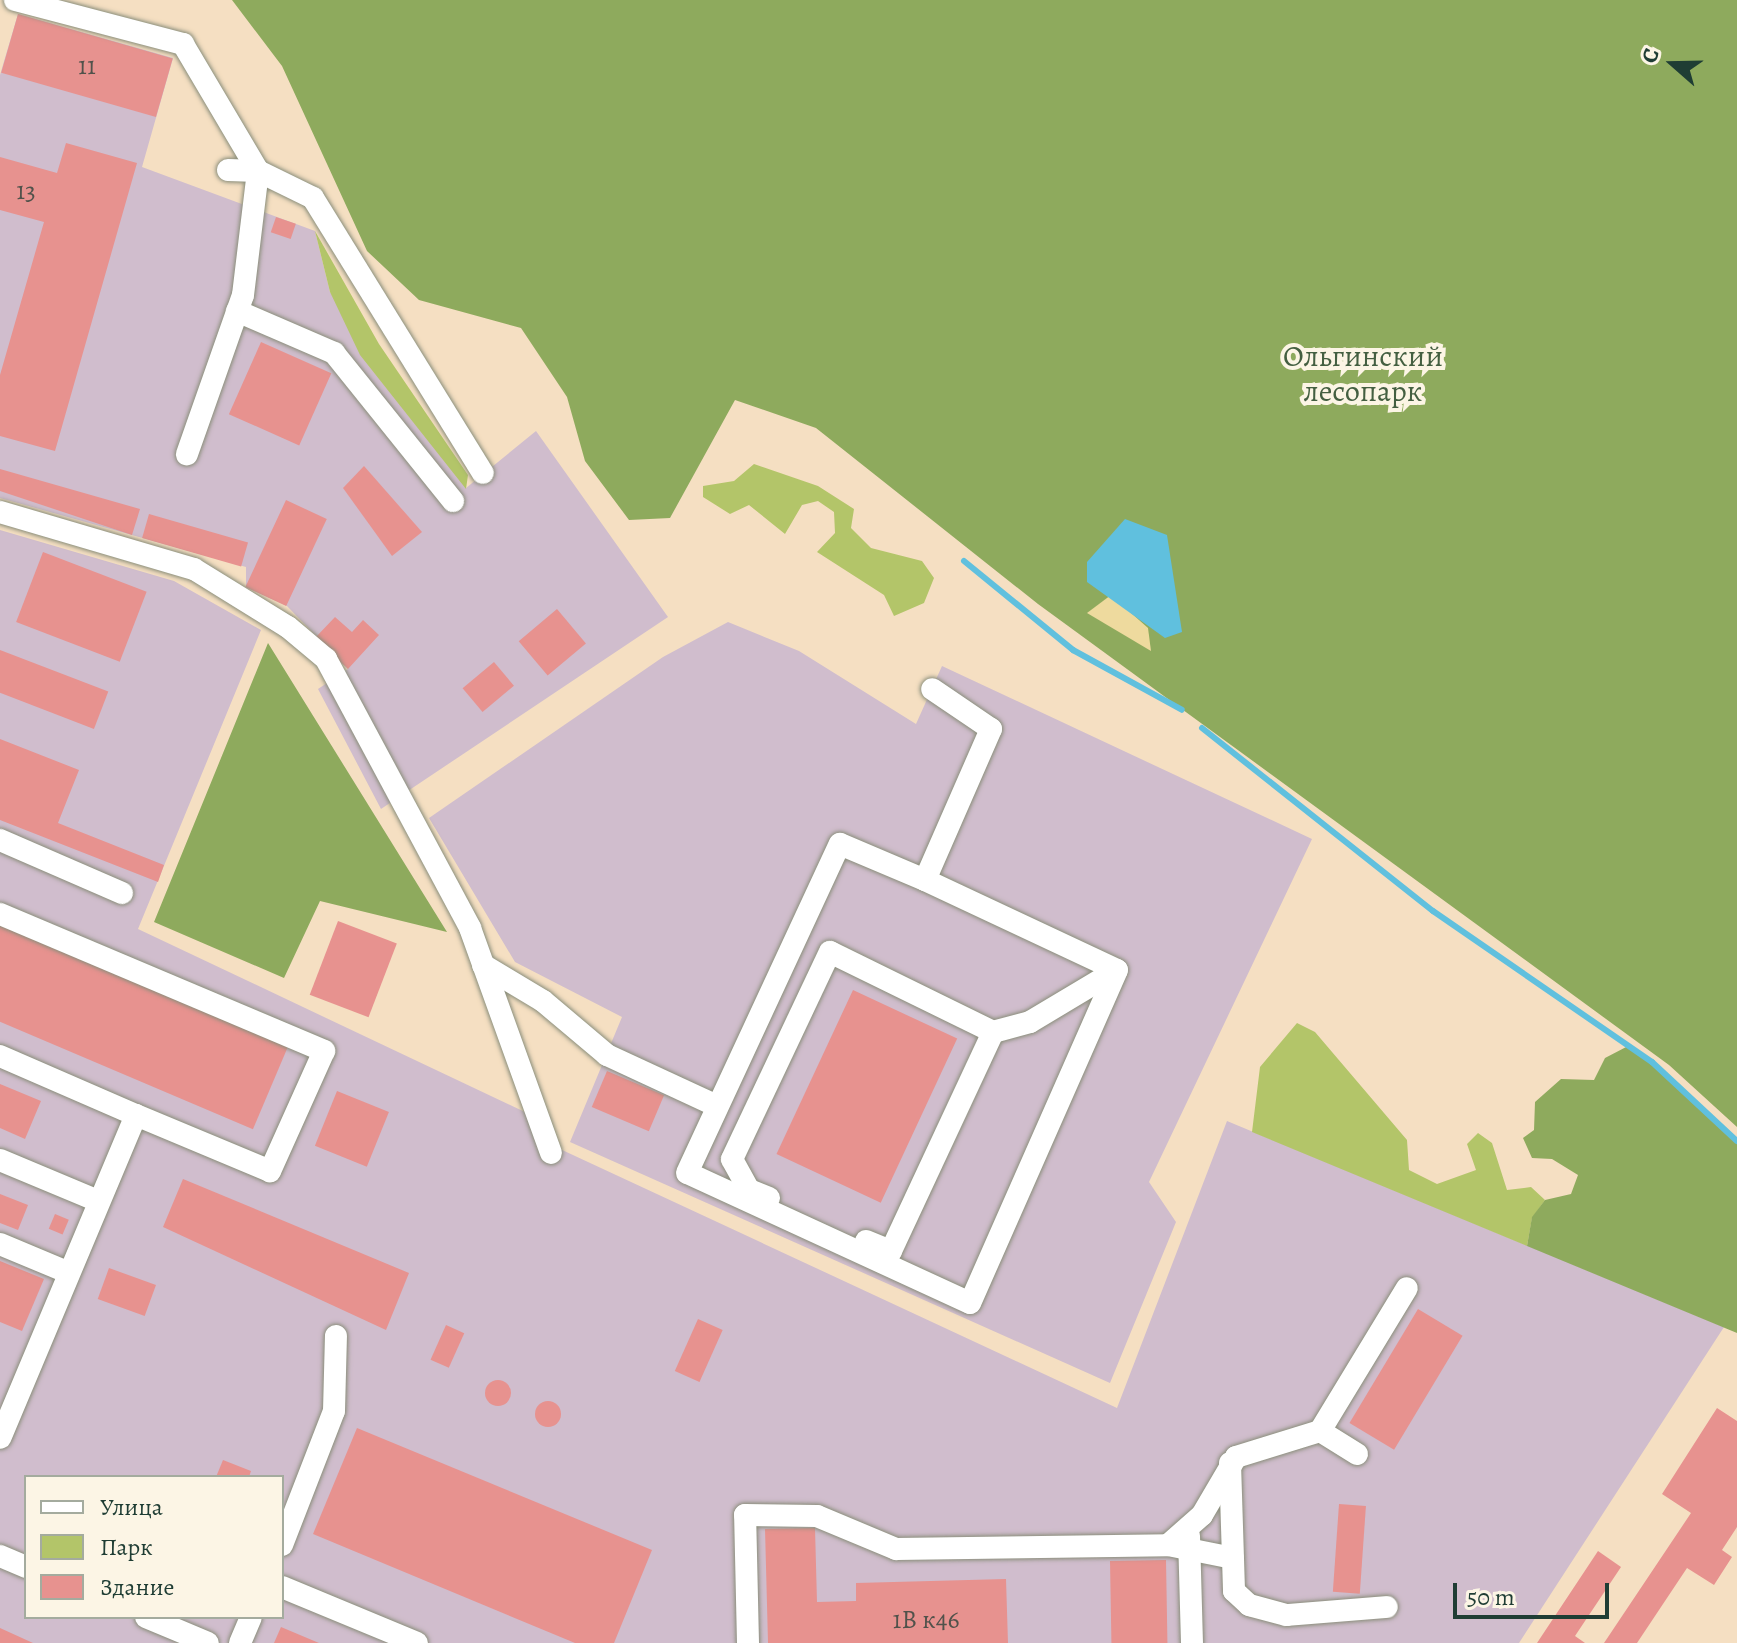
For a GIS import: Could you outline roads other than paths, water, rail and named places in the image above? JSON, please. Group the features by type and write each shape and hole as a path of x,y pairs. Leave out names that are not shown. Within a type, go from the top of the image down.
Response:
{"lane":[{"path":"15,0 183,44 258,171 258,208 237,311 187,454"},
{"path":"228,170 258,171 313,198 483,473"},
{"path":"237,311 334,353 453,501"},
{"path":"0,512 194,569 326,659 483,965 551,1153"},
{"path":"925,880 991,729 932,689"},
{"path":"0,840 122,893"},
{"path":"840,844 925,880 1117,970 970,1303 687,1173 840,844"},
{"path":"0,914 324,1051 270,1171 0,1056"},
{"path":"993,1032 891,1251 749,1190 732,1159 830,952 993,1032 1030,1022 1117,970"},
{"path":"483,965 543,1001 607,1055 717,1106"},
{"path":"0,1438 67,1272 136,1115"},
{"path":"0,1160 98,1201"},
{"path":"0,1244 67,1272"},
{"path":"1192,1643 1179,1547 1189,1527 1230,1463 1320,1431 1407,1288"},
{"path":"284,1540 334,1411 336,1336"},
{"path":"1320,1431 1357,1454"},
{"path":"1230,1463 1234,1591 1249,1605 1287,1615 1387,1607"},
{"path":"748,1643 745,1515 817,1516 910,1550 1179,1547 1233,1558"},
{"path":"0,1556 24,1566"},
{"path":"284,1588 417,1643"},
{"path":"151,1619 208,1643"},
{"path":"240,1643 250,1619"}],"water":[{"path":"1125,519 1167,535 1182,632 1165,638 1087,582 1087,562"}],"waterway":[{"path":"964,561 1073,650 1182,710"},
{"path":"1202,728 1433,911 1652,1062 1737,1141"}],"park label":[{"name":"Ольгинский лесопарк","path":"1363,373"}]}
